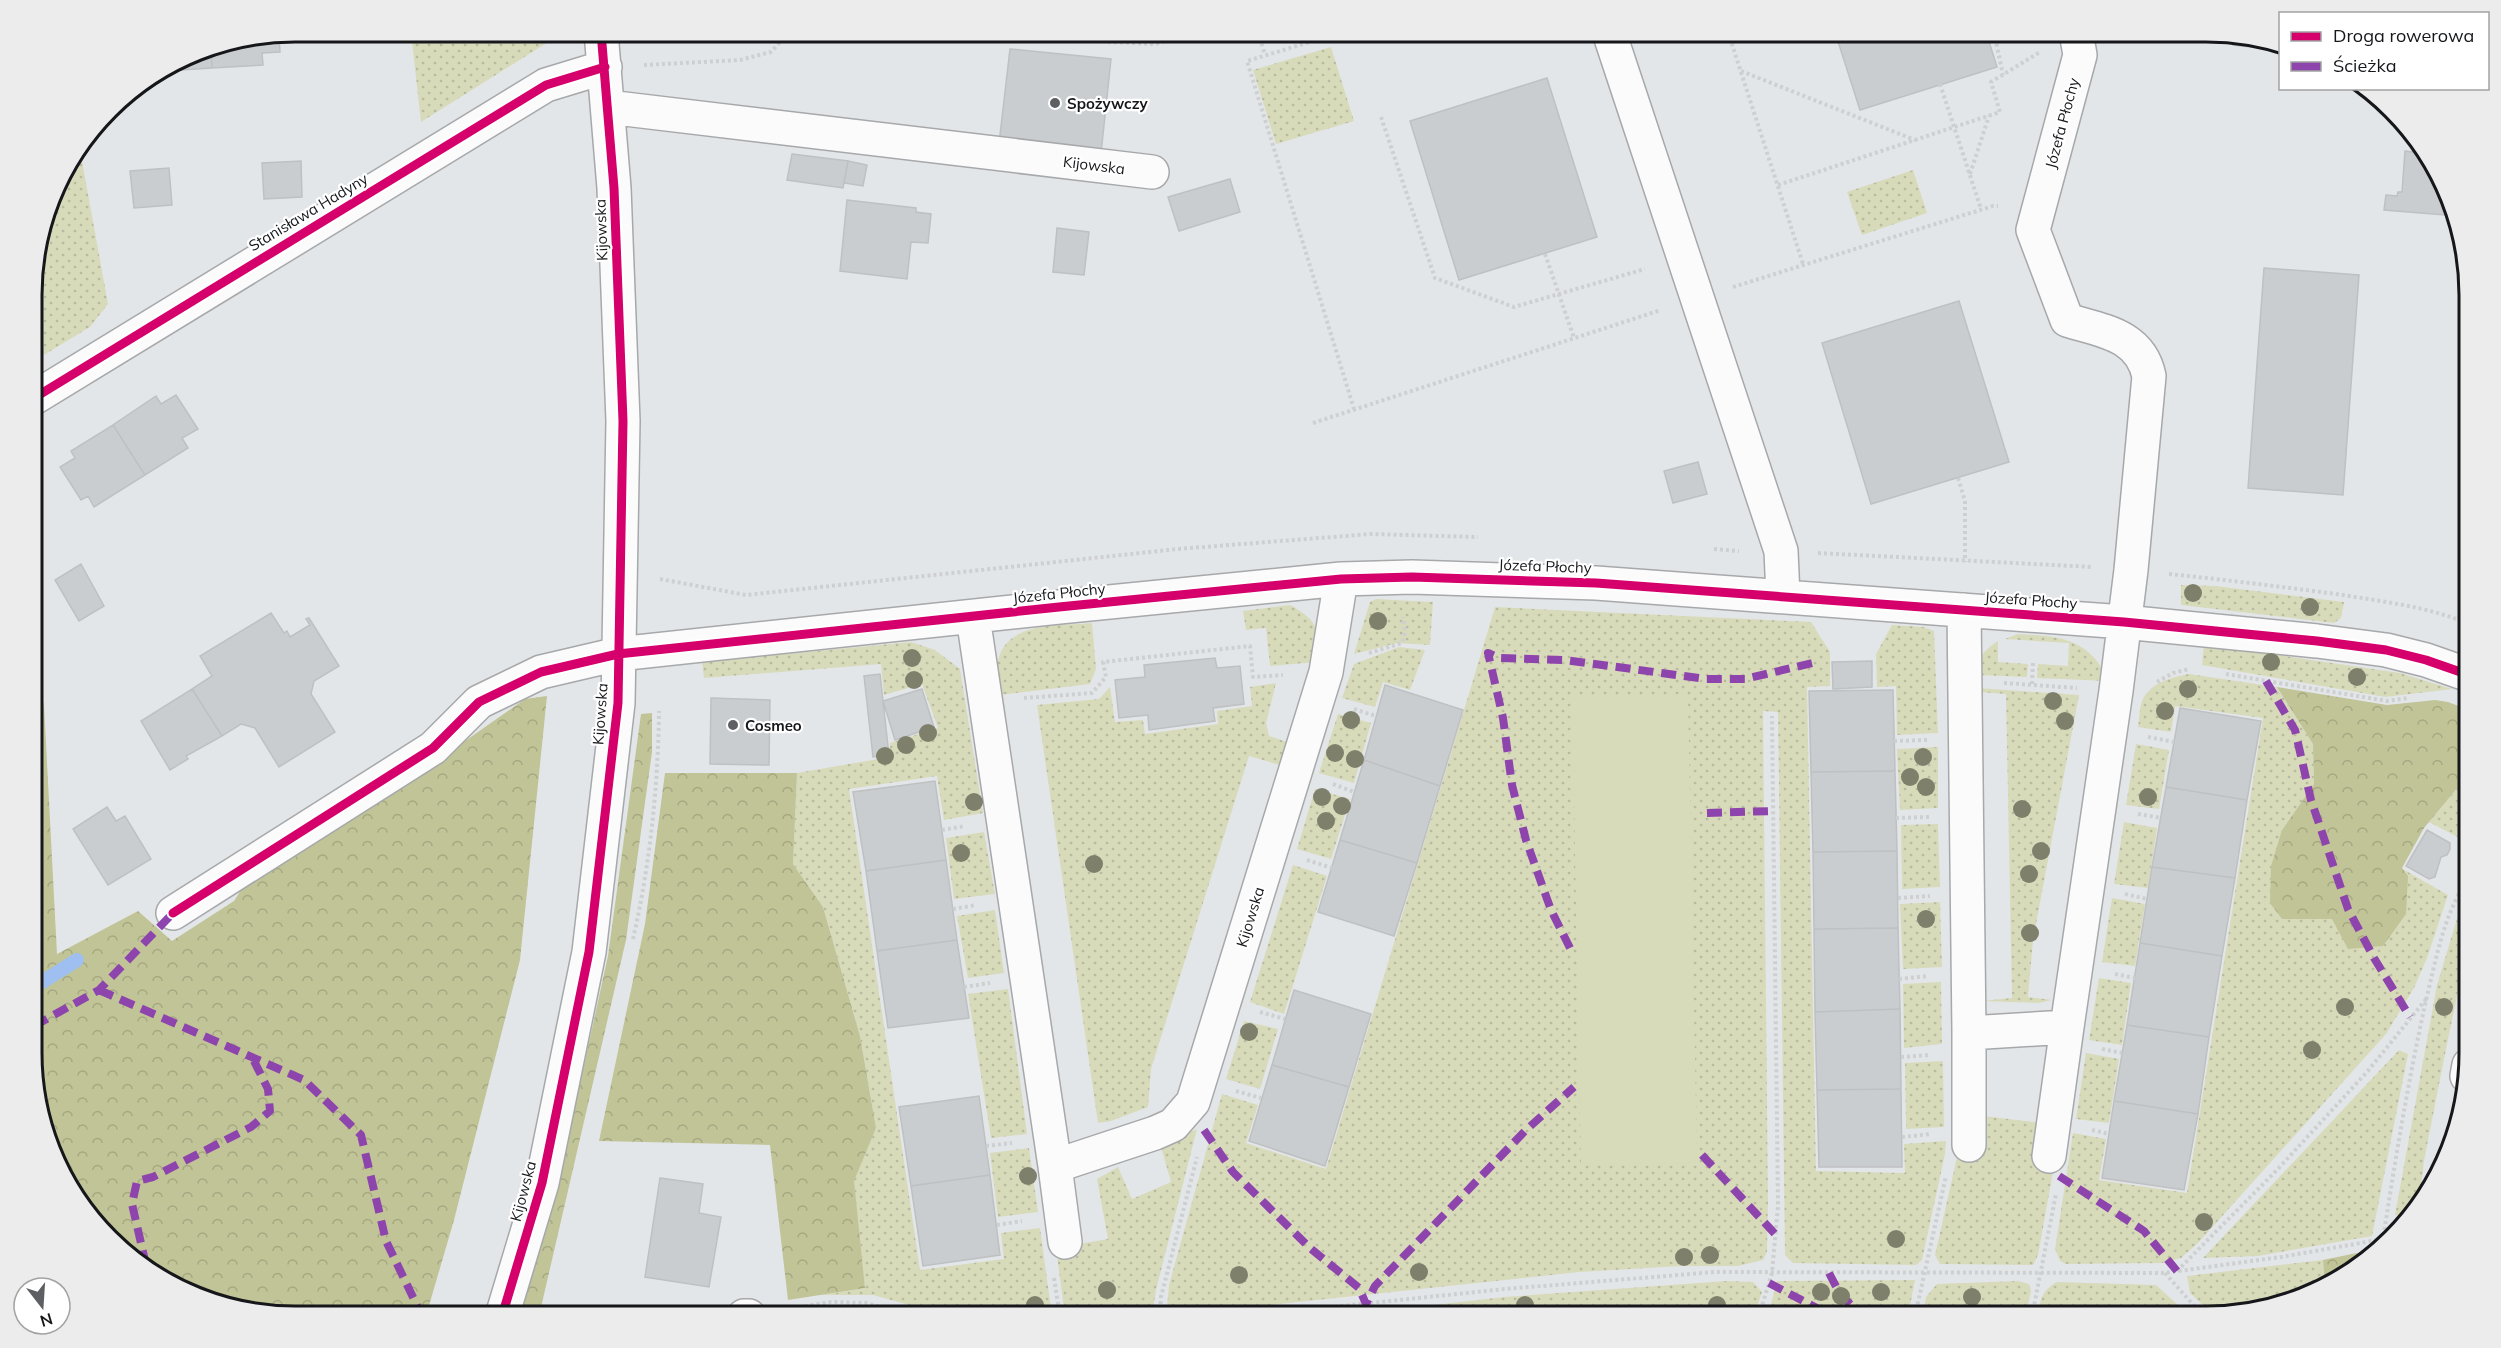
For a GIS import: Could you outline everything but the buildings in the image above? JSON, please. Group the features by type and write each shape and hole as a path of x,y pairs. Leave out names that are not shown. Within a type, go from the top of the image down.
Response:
{"street":[{"name":"Kijowska","path":"505,1306 542,1183 589,952 618,703 623,421 614,188 602,42"},
{"path":"1612,42 1781,551 1783,596"},
{"name":"Józefa Płochy","path":"2065,42 2080,55 2032,230 2067,320 2106,332 2134,344 2146,362 2148,387 2124,622"},
{"name":"Stanisława Hadyny","path":"42,393 546,85 605,67"},
{"name":"Kijowska","path":"608,108 1152,172"},
{"name":"Józefa Płochy","path":"173,913 433,748 479,702 541,672 618,654 1341,579 1397,578 1596,583 2124,622 2386,650 2459,672"},
{"name":"Kijowska","path":"1055,1166 1173,1125 1194,1102 1326,672 1341,579"},
{"path":"1955,1139 1969,1033 1964,610"},
{"path":"973,617 1065,1242"},
{"path":"2053,1172 2067,1027 2124,622"},
{"path":"1969,1033 2067,1027"}],"path":[{"path":"642,65 740,60 771,52 780,42"},
{"path":"1109,42 1155,44 1163,42"},
{"path":"1261,42 1265,55"},
{"path":"1309,42 1247,61 1354,410"},
{"path":"1731,42 1803,264"},
{"path":"1996,42 2003,75"},
{"path":"1778,185 2000,112 1991,82 2057,42"},
{"path":"1741,71 1915,140"},
{"path":"1940,84 1981,209"},
{"path":"1970,174 1990,115"},
{"path":"1381,117 1435,278 1514,307 1684,258"},
{"path":"1545,254 1574,339"},
{"path":"1958,478 1965,501 1965,562"},
{"path":"1359,656 1402,643 1405,631 1397,578"},
{"path":"985,701 1092,693 1106,677 1103,662 1250,645 1253,677 1326,672"},
{"path":"2032,684 2033,661"},
{"path":"1965,682 2032,684 2138,695 2173,673 2191,669"},
{"path":"2223,674 2388,700 2411,698"},
{"path":"1762,1306 1772,1273 1778,1206 1772,716"},
{"path":"2142,736 2174,742"},
{"path":"1894,741 1933,740"},
{"path":"1896,818 1932,817"},
{"path":"2384,1233 2417,1042 2436,954 2454,898 2459,891"},
{"path":"1898,898 1936,896"},
{"path":"1899,979 1938,975"},
{"path":"2177,1271 2276,1171 2367,1072 2427,997"},
{"path":"1901,1057 1939,1054"},
{"path":"1902,1137 1955,1139"},
{"path":"2033,1306 2041,1274 2053,1172"},
{"path":"1349,1306 1715,1272 2041,1274 2164,1272 2281,1257 2376,1240"},
{"path":"2164,1272 2194,1306"},
{"path":"808,1306 831,1302 865,1303 876,1306"}],"green space":[{"path":"412,42 548,42 421,122"},
{"path":"1331,47 1354,121 1276,144 1253,70"},
{"path":"82,159 108,304 90,327 42,356 42,295 47,245 61,198"},
{"path":"1913,170 1927,213 1862,235 1847,192"},
{"path":"2181,585 2215,586 2344,602 2341,618 2334,623 2181,605"},
{"path":"1376,599 1433,602 1430,645 1397,643 1354,654 1370,602"},
{"path":"1290,605 1312,621 1318,642 1316,662 1270,666 1266,628 1246,630 1243,611"},
{"path":"1495,607 1811,622 1830,652 1830,686 1807,687 1816,1171 1905,1173 1904,1144 1946,1141 1922,1260 1916,1265 1793,1263 1785,1255 1778,712 1763,711 1768,1200 1767,1252 1763,1260 1738,1266 1682,1266 1579,1272 1261,1306 1167,1306 1169,1285 1222,1094 1258,1105 1246,1143 1326,1169"},
{"path":"1092,623 1096,669 1090,684 1000,695 998,661 1005,645 1014,637 1038,628"},
{"path":"1892,625 1923,627 1934,631 1938,733 1897,735 1896,686 1877,687 1876,654"},
{"path":"2018,634 2047,636 2072,642 2092,656 2108,681 2037,678 2038,664 2068,666 2069,643 2005,639"},
{"path":"1998,641 1998,662 2028,664 2027,677 1977,675 1982,655"},
{"path":"911,642 935,650 960,669 983,813 944,820 937,776 849,789 920,1270 1004,1259 1001,1233 1040,1228 1051,1306 913,1306 873,1295 821,1295 865,1288 853,1181 876,1128 860,1036 823,907 793,864 797,773 890,757 890,743 938,728 922,684 884,695 881,664 704,678 702,662"},
{"path":"2204,644 2400,673 2452,689 2385,697 2202,665"},
{"path":"1399,647 1425,650 1410,690 1383,682 1375,707 1342,698 1354,664"},
{"path":"2189,674 2277,687 2313,744 2314,784 2282,830 2282,919 2332,919 2401,868 2448,895 2427,958 2414,988 2386,1034 2198,1243 2181,1258 2162,1263 2066,1264 2060,1261 2055,1249 2073,1133 2106,1139 2099,1180 2187,1193 2263,718 2175,706 2171,732 2138,727 2142,701 2146,694 2166,680"},
{"path":"1276,683 1266,723 1269,736 1290,743 1283,766 1249,756 1151,1069 1148,1107 1111,1121 1098,1123 1037,705 1099,699 1110,687 1115,722 1143,720 1145,734 1218,724 1217,711 1252,706 1250,687"},
{"path":"2277,687 2387,705 2435,700 2459,706 2459,786 2424,828 2402,868 2408,876 2406,914 2383,946 2348,949 2332,919 2282,919 2270,903 2271,866 2282,830 2314,784 2313,744"},
{"path":"1977,688 2079,695 2033,940 2028,997 2052,1000 2038,1003 1982,1001 2012,998 2006,694 1978,692"},
{"path":"1688,694 1697,1162 1581,1164 1572,697"},
{"path":"547,696 520,960 454,1220 429,1306 295,1306 245,1301 214,1293 183,1280 141,1254 116,1232 94,1207 76,1180 61,1150 44,1086 42,1053 42,698 57,954 138,911 172,941 234,901 245,884 438,760 525,699"},
{"path":"652,713 652,752 626,940 541,1306 518,1306 564,1156 608,956 641,714"},
{"path":"1338,714 1371,723 1354,783 1319,773"},
{"path":"2136,744 2169,750 2159,809 2126,805"},
{"path":"1938,747 1938,808 1900,810 1897,749"},
{"path":"665,773 797,773 793,864 823,907 860,1036 876,1128 854,1181 865,1288 788,1300 770,1145 599,1141 645,924"},
{"path":"2459,786 2459,838 2429,822"},
{"path":"1315,789 1350,799 1331,859 1297,849"},
{"path":"2124,822 2157,828 2148,888 2114,884"},
{"path":"1938,824 1940,887 1902,889 1901,825"},
{"path":"984,832 995,894 954,899 946,838"},
{"path":"1293,865 1327,876 1284,1014 1250,1002"},
{"path":"2112,898 2145,904 2135,966 2102,962"},
{"path":"1940,902 1942,967 1903,969 1900,904"},
{"path":"995,910 1004,973 968,978 957,916"},
{"path":"2459,914 2459,986 2424,1161 2421,1186 2399,1216 2395,1215 2437,985"},
{"path":"2099,978 2131,983 2122,1045 2089,1040"},
{"path":"1941,982 1942,1044 1904,1048 1903,984"},
{"path":"1008,989 1027,1134 991,1138 968,994"},
{"path":"1244,1021 1278,1029 1260,1089 1226,1079"},
{"path":"2399,1050 2408,1054 2372,1236 2258,1256 2203,1258"},
{"path":"2086,1053 2119,1059 2109,1123 2076,1119"},
{"path":"1943,1061 1944,1127 1906,1129 1905,1063"},
{"path":"1983,1116 2042,1123 2055,1161 2038,1255 2033,1265 1940,1264 1935,1255 1957,1157 1978,1155"},
{"path":"1197,1129 1154,1306 1064,1306 1056,1248 1108,1239 1097,1179 1118,1167 1132,1199 1171,1182 1161,1147"},
{"path":"1029,1148 1038,1212 998,1217 990,1153"},
{"path":"2363,1252 2324,1277 2323,1260"},
{"path":"2323,1260 2324,1277 2287,1293 2256,1301 2204,1306 2190,1293 2187,1276"},
{"path":"1915,1280 1910,1306 1771,1306 1777,1281"},
{"path":"1727,1281 1753,1282 1762,1292 1757,1306 1425,1306 1504,1297"},
{"path":"2018,1281 2029,1284 2031,1291 2028,1306 1924,1306 1926,1297 1937,1284"},
{"path":"2057,1282 2156,1285 2179,1306 2040,1306 2048,1288"}],"waterway":[{"path":"42,982 77,960"}],"marked path":[{"path":"1570,948 1551,910 1526,840 1512,785 1503,718 1488,653 1500,658 1565,660 1706,679 1745,679 1817,662"},
{"path":"2266,681 2295,730 2311,800 2348,909 2374,958 2410,1017"},
{"path":"1707,813 1773,811"},
{"path":"42,1022 99,990 173,913"},
{"path":"99,990 304,1080 361,1135 386,1241 417,1306"},
{"path":"144,1256 132,1204 137,1181 153,1177 251,1127 270,1111 268,1089 252,1057"},
{"path":"1204,1130 1233,1172 1310,1248 1359,1288 1366,1304 1375,1286 1526,1130 1574,1087"},
{"path":"1702,1155 1775,1234"},
{"path":"2059,1176 2144,1231 2177,1271"},
{"path":"1829,1273 1839,1292 1852,1306"},
{"path":"1769,1283 1813,1306"}],"cycle path":[{"path":"505,1306 542,1183 589,952 618,703 623,421 614,188 602,42"},
{"path":"42,393 546,85 605,67"},
{"path":"173,913 433,748 479,702 541,672 618,654 1059,607 1341,579 1412,577 1596,583 2124,622 2317,641 2386,650 2459,672"}],"place":[{"name":"Spożywczy","path":"1055,103"},
{"name":"Cosmeo","path":"733,725"}]}
